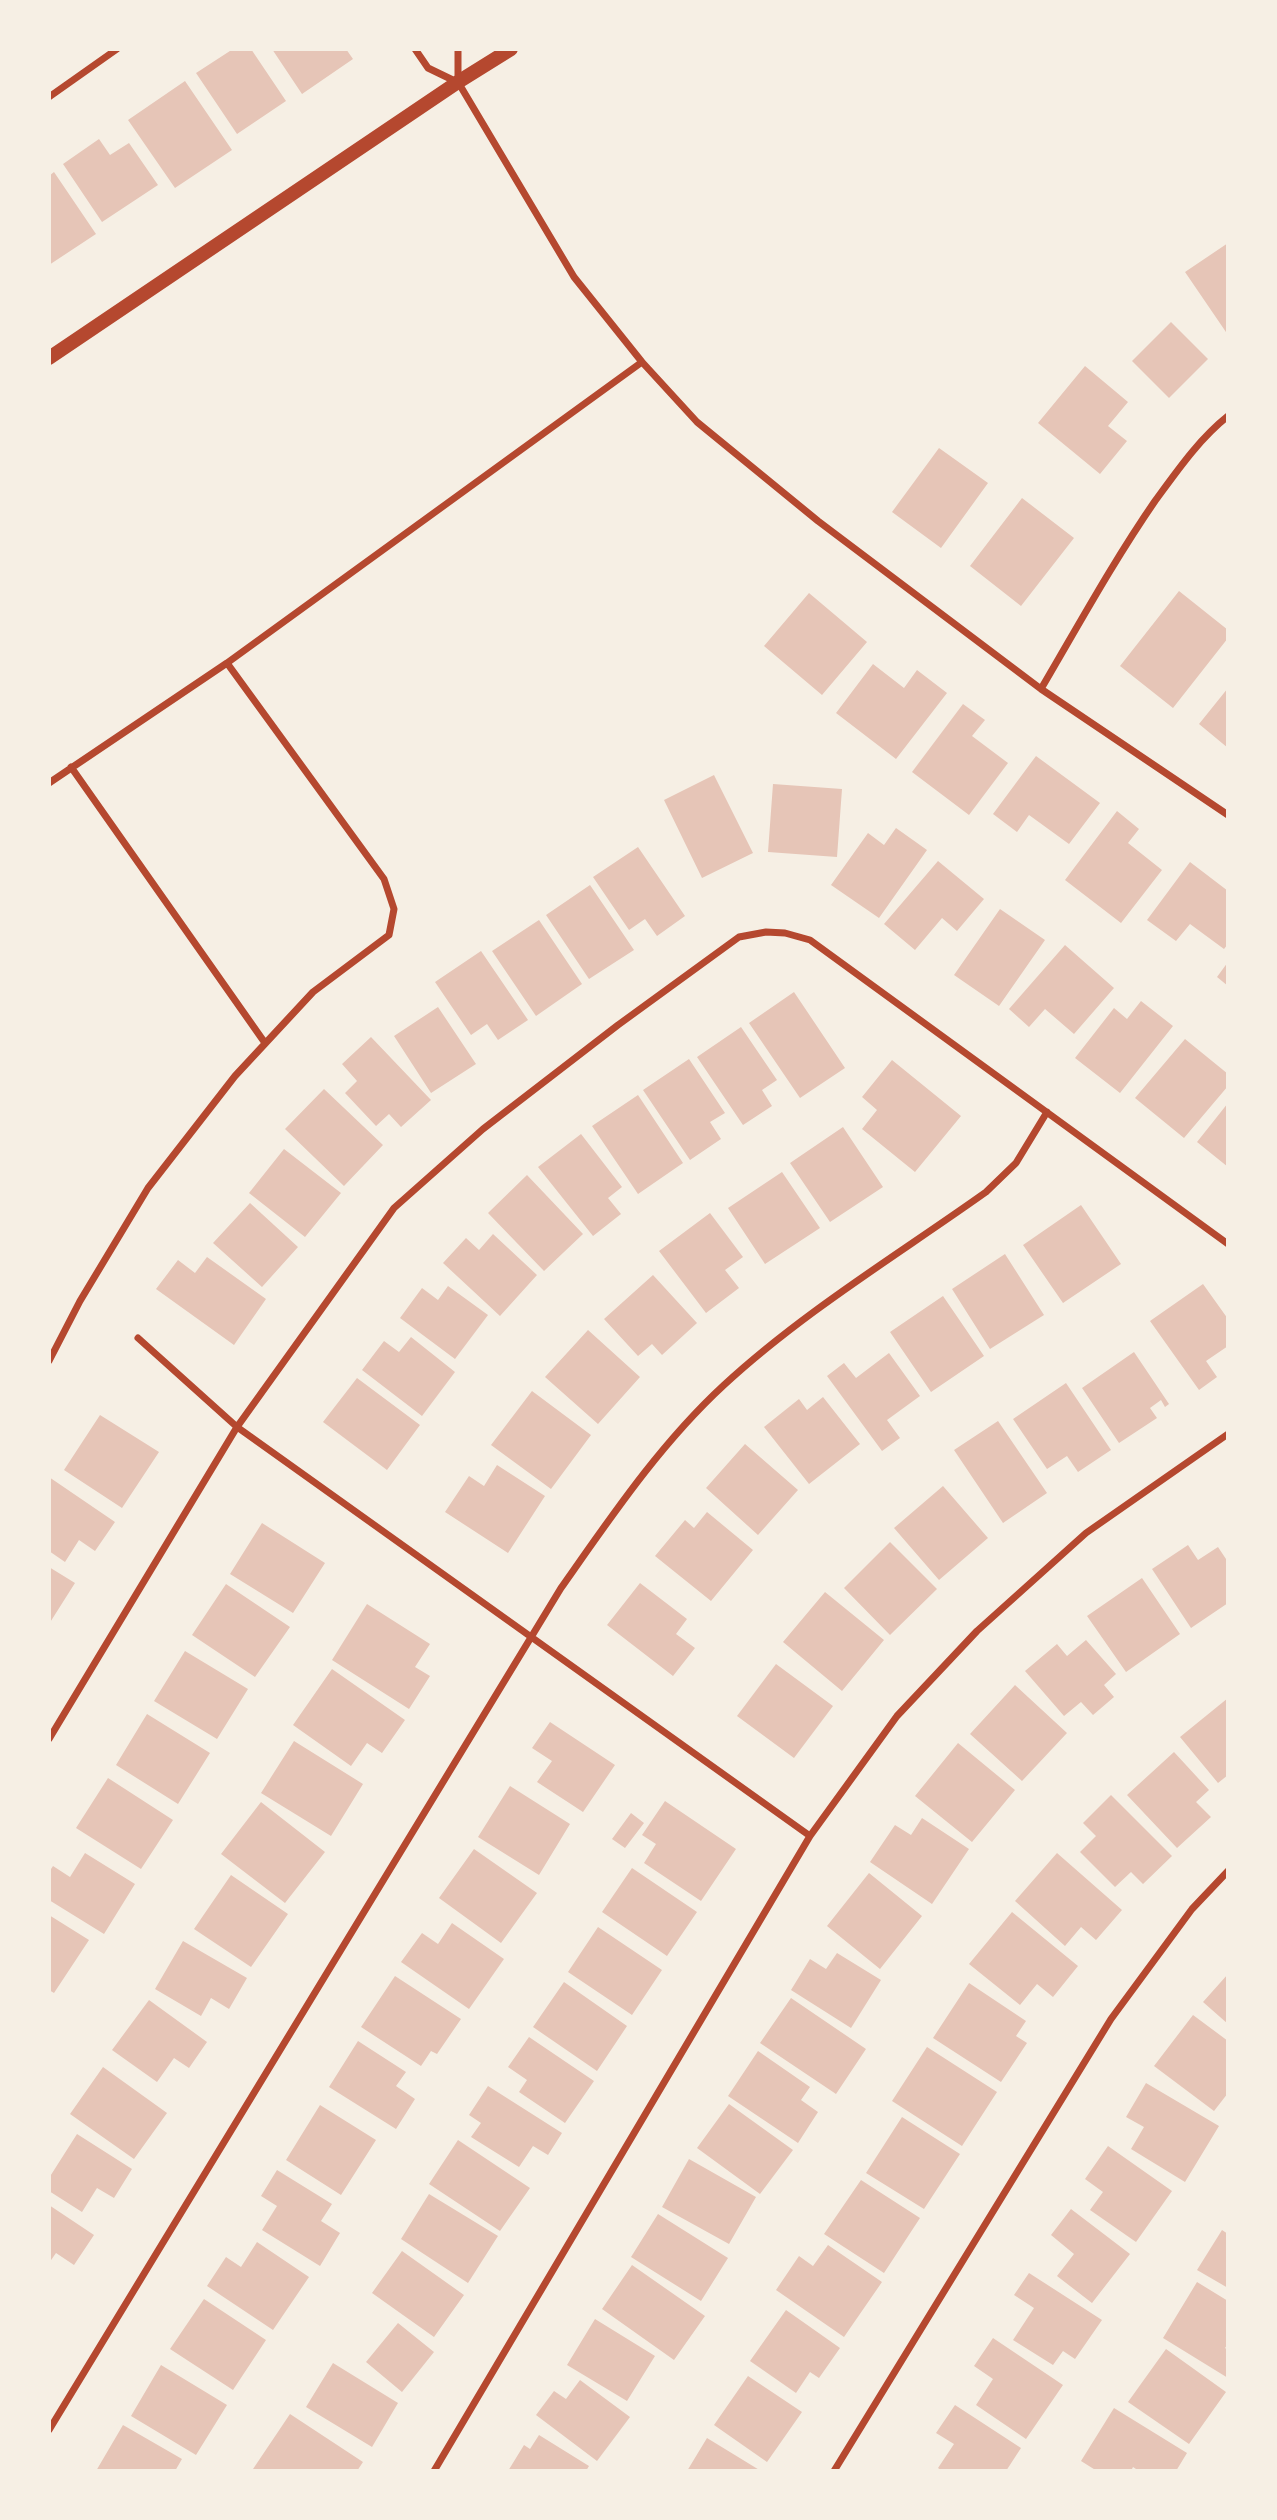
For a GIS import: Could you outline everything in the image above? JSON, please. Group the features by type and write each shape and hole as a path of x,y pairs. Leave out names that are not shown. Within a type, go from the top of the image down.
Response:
{"main road":[{"path":"49,358 458,82 512,49"}],"street":[{"path":"49,97 117,49"},
{"path":"415,49 428,68 458,82"},
{"path":"458,49 458,82 574,277 642,362 707,430 829,529 1041,689 1228,815"},
{"path":"49,783 227,663 642,362"},
{"path":"1041,689 1129,539 1179,468 1214,427 1228,416"},
{"path":"49,1361 80,1301 148,1188 235,1076 313,992 390,935 394,909 384,879 227,663"},
{"path":"71,767 265,1044"},
{"path":"49,1739 237,1427 394,1209 483,1129 618,1025 739,937 766,932 785,933 810,940 1228,1244"},
{"path":"49,2430 561,1588 617,1509 695,1414 724,1385 780,1337 986,1192 1016,1163 1047,1112"},
{"path":"138,1338 237,1427 810,1836"},
{"path":"434,2471 810,1836 897,1716 977,1631 1086,1533 1228,1434"},
{"path":"834,2471 1111,2019 1192,1909 1228,1871"}],"building":[{"path":"233,49 251,49 286,101 237,134 196,73"},
{"path":"272,49 346,49 353,59 302,94"},
{"path":"185,81 232,150 175,188 128,120"},
{"path":"99,139 110,155 129,143 158,185 102,222 63,164"},
{"path":"54,172 96,234 49,265 49,176"},
{"path":"1228,243 1228,335 1185,272"},
{"path":"1171,322 1208,359 1169,398 1132,361"},
{"path":"1085,366 1128,402 1108,426 1127,441 1100,474 1038,423"},
{"path":"939,448 988,483 941,548 892,512"},
{"path":"1022,498 1074,538 1021,606 970,566"},
{"path":"1179,591 1228,630 1228,638 1173,708 1120,666"},
{"path":"809,593 867,642 822,695 764,646"},
{"path":"873,664 904,688 917,670 947,693 896,759 836,713"},
{"path":"1228,688 1228,748 1199,724"},
{"path":"963,704 985,720 972,736 1008,763 969,815 912,772"},
{"path":"1036,756 1100,803 1069,844 1029,815 1017,832 993,814"},
{"path":"714,775 753,853 702,878 664,800"},
{"path":"773,784 842,789 837,857 768,852"},
{"path":"1117,811 1139,829 1128,843 1162,870 1121,923 1065,880"},
{"path":"896,828 927,850 879,918 831,885 868,833 884,845"},
{"path":"638,847 685,916 657,936 645,919 629,930 593,877"},
{"path":"938,861 984,899 957,931 942,918 915,950 884,924"},
{"path":"1190,862 1228,891 1228,944 1224,949 1190,924 1176,941 1147,920"},
{"path":"590,885 634,950 589,979 546,915"},
{"path":"1000,909 1045,940 999,1006 954,975"},
{"path":"539,920 582,984 536,1016 492,951"},
{"path":"1065,945 1114,988 1074,1034 1045,1009 1029,1027 1009,1009"},
{"path":"481,951 528,1020 498,1040 487,1024 471,1035 435,982"},
{"path":"1228,962 1228,986 1217,977"},
{"path":"794,992 845,1068 800,1098 749,1023"},
{"path":"1141,1001 1173,1026 1120,1093 1075,1058 1114,1008 1127,1019"},
{"path":"438,1007 476,1064 431,1093 394,1036"},
{"path":"741,1027 777,1080 762,1090 772,1106 743,1125 697,1057"},
{"path":"371,1037 431,1100 401,1127 389,1114 376,1126 345,1093 357,1081 342,1064"},
{"path":"1185,1039 1228,1074 1228,1086 1184,1138 1135,1098"},
{"path":"689,1059 725,1113 710,1122 721,1139 690,1160 643,1090"},
{"path":"892,1060 961,1116 915,1172 862,1129 877,1110 862,1097"},
{"path":"324,1089 383,1145 344,1186 285,1129"},
{"path":"638,1095 683,1163 638,1194 592,1126"},
{"path":"1228,1103 1228,1167 1197,1142"},
{"path":"843,1127 883,1187 830,1222 790,1163"},
{"path":"581,1134 622,1187 608,1198 621,1214 593,1236 538,1167"},
{"path":"284,1149 341,1193 305,1237 249,1193"},
{"path":"782,1172 820,1228 765,1264 728,1208"},
{"path":"527,1175 583,1234 544,1271 488,1213"},
{"path":"250,1203 298,1247 262,1287 213,1243"},
{"path":"1081,1205 1121,1264 1063,1303 1023,1245"},
{"path":"710,1213 743,1257 725,1270 739,1288 706,1313 659,1251"},
{"path":"493,1234 537,1275 500,1316 443,1263 466,1238 479,1250"},
{"path":"1005,1254 1044,1315 990,1349 952,1289"},
{"path":"207,1257 266,1299 234,1345 156,1289 178,1260 195,1273"},
{"path":"653,1275 697,1323 662,1355 652,1344 638,1356 604,1319"},
{"path":"1203,1284 1228,1319 1228,1346 1206,1361 1217,1377 1199,1390 1150,1321"},
{"path":"448,1286 488,1315 455,1359 400,1318 422,1288 438,1300"},
{"path":"943,1296 984,1356 931,1392 890,1332"},
{"path":"588,1330 640,1377 598,1424 545,1377"},
{"path":"411,1337 455,1372 422,1416 362,1370 384,1341 399,1352"},
{"path":"1134,1352 1169,1404 1165,1407 1161,1400 1150,1408 1157,1418 1119,1443 1082,1388"},
{"path":"889,1353 920,1396 887,1420 900,1438 882,1451 827,1376 844,1363 856,1378"},
{"path":"357,1378 420,1425 387,1470 323,1422"},
{"path":"1066,1383 1111,1450 1078,1472 1067,1456 1047,1469 1013,1419"},
{"path":"532,1391 591,1435 551,1489 491,1445"},
{"path":"823,1397 860,1444 809,1484 764,1427 799,1399 807,1410"},
{"path":"100,1415 159,1452 122,1508 64,1470"},
{"path":"998,1421 1047,1493 1003,1523 954,1450"},
{"path":"745,1444 798,1490 758,1535 706,1488"},
{"path":"497,1465 545,1496 508,1553 445,1512 469,1476 484,1486"},
{"path":"49,1477 115,1522 95,1551 79,1540 65,1562 49,1551"},
{"path":"943,1486 988,1538 939,1580 894,1528"},
{"path":"707,1512 753,1550 711,1601 655,1556 685,1520 694,1528"},
{"path":"262,1523 325,1563 293,1613 230,1574"},
{"path":"890,1542 937,1589 890,1635 844,1588"},
{"path":"1188,1545 1198,1560 1218,1547 1228,1562 1228,1603 1191,1628 1152,1569"},
{"path":"49,1567 75,1583 49,1624"},
{"path":"1142,1578 1180,1634 1126,1672 1087,1616"},
{"path":"640,1583 687,1619 676,1634 695,1648 673,1676 607,1625"},
{"path":"226,1584 290,1627 255,1677 192,1635"},
{"path":"825,1592 884,1640 842,1691 783,1642"},
{"path":"367,1604 430,1644 415,1667 430,1676 409,1709 332,1660"},
{"path":"1086,1640 1116,1674 1104,1685 1114,1697 1093,1715 1081,1702 1064,1716 1025,1671 1057,1644 1067,1656"},
{"path":"185,1651 248,1689 217,1739 154,1701"},
{"path":"776,1664 833,1706 794,1758 737,1716"},
{"path":"332,1669 405,1720 382,1753 367,1743 351,1766 293,1725"},
{"path":"1015,1685 1067,1733 1022,1781 970,1734"},
{"path":"1228,1698 1228,1775 1218,1783 1180,1737"},
{"path":"147,1714 210,1753 178,1804 116,1765"},
{"path":"550,1722 615,1765 583,1812 537,1782 552,1761 532,1748"},
{"path":"294,1741 363,1784 331,1836 261,1793"},
{"path":"958,1743 1015,1790 972,1842 915,1796"},
{"path":"1174,1752 1209,1790 1196,1802 1211,1817 1177,1848 1127,1795"},
{"path":"108,1778 173,1820 141,1869 76,1828"},
{"path":"510,1786 570,1824 539,1875 478,1837"},
{"path":"1111,1795 1172,1856 1143,1884 1131,1872 1115,1887 1080,1852 1096,1836 1083,1823"},
{"path":"665,1801 736,1849 701,1901 644,1863 656,1844 642,1835"},
{"path":"261,1802 325,1852 285,1903 221,1854"},
{"path":"631,1813 644,1823 625,1848 612,1839"},
{"path":"922,1818 969,1849 932,1904 870,1862 895,1825 911,1835"},
{"path":"474,1849 537,1893 501,1943 439,1898"},
{"path":"85,1853 135,1884 104,1934 49,1900 49,1872 53,1866 70,1877"},
{"path":"1057,1853 1122,1910 1096,1940 1081,1927 1065,1946 1015,1901"},
{"path":"632,1868 697,1912 667,1956 602,1912"},
{"path":"869,1873 922,1916 880,1969 827,1926"},
{"path":"231,1875 288,1914 251,1967 194,1929"},
{"path":"1012,1912 1078,1966 1053,1997 1037,1984 1020,2005 969,1964"},
{"path":"49,1915 89,1940 54,1993 49,1990"},
{"path":"452,1923 504,1959 469,2009 401,1962 422,1933 438,1944"},
{"path":"598,1927 662,1970 632,2015 568,1972"},
{"path":"183,1941 247,1978 229,2009 211,1998 201,2016 155,1989"},
{"path":"837,1953 881,1980 851,2028 791,1990 810,1959 826,1969"},
{"path":"1228,1974 1228,2024 1203,2002"},
{"path":"395,1976 461,2019 437,2054 431,2051 421,2066 361,2027"},
{"path":"564,1982 627,2026 597,2071 533,2027"},
{"path":"969,1983 1026,2021 1016,2036 1027,2043 1001,2082 933,2038"},
{"path":"791,1998 866,2049 836,2094 760,2043"},
{"path":"149,2000 207,2042 189,2068 174,2058 157,2082 112,2050"},
{"path":"1193,2015 1228,2041 1228,2093 1214,2111 1154,2066"},
{"path":"529,2037 594,2081 565,2123 519,2092 527,2080 508,2067"},
{"path":"358,2041 406,2072 396,2086 415,2099 396,2129 329,2087"},
{"path":"927,2047 997,2092 962,2146 892,2101"},
{"path":"758,2051 810,2087 801,2100 818,2112 798,2143 728,2096"},
{"path":"103,2067 167,2113 134,2159 70,2114"},
{"path":"1146,2083 1219,2126 1185,2182 1131,2149 1144,2127 1126,2117"},
{"path":"488,2086 562,2133 548,2155 533,2146 519,2167 471,2137 481,2123 469,2115"},
{"path":"729,2104 793,2150 760,2194 697,2148"},
{"path":"320,2105 376,2140 341,2195 286,2160"},
{"path":"902,2117 960,2154 924,2209 866,2173"},
{"path":"77,2134 132,2169 114,2198 97,2188 82,2212 49,2191 49,2178"},
{"path":"458,2140 530,2188 500,2231 429,2184"},
{"path":"1108,2146 1172,2191 1136,2242 1090,2210 1103,2192 1085,2179"},
{"path":"689,2159 756,2197 729,2244 662,2207"},
{"path":"277,2170 332,2204 321,2221 340,2233 320,2266 262,2230 277,2206 261,2196"},
{"path":"861,2180 920,2218 884,2273 824,2234"},
{"path":"429,2194 498,2236 468,2283 401,2239"},
{"path":"49,2205 94,2235 74,2265 56,2253 49,2263"},
{"path":"1071,2209 1130,2254 1092,2303 1057,2276 1074,2254 1051,2235"},
{"path":"658,2214 728,2258 701,2301 631,2257"},
{"path":"1222,2230 1228,2234 1228,2288 1197,2270"},
{"path":"257,2242 309,2277 273,2330 207,2286 226,2257 241,2267"},
{"path":"828,2245 882,2282 844,2337 776,2290 799,2256 813,2266"},
{"path":"402,2251 464,2295 434,2337 372,2293"},
{"path":"632,2265 705,2316 674,2360 602,2309"},
{"path":"1029,2273 1102,2320 1075,2359 1063,2351 1053,2365 1013,2340 1034,2308 1014,2295"},
{"path":"1197,2282 1228,2301 1228,2344 1225,2348 1228,2350 1228,2378 1163,2338"},
{"path":"204,2299 266,2340 233,2390 170,2349"},
{"path":"786,2310 840,2348 819,2378 810,2372 796,2393 750,2361"},
{"path":"595,2319 655,2356 627,2401 567,2365"},
{"path":"398,2323 434,2352 402,2392 366,2362"},
{"path":"993,2338 1063,2385 1026,2439 976,2405 993,2379 974,2366"},
{"path":"1166,2349 1226,2392 1189,2444 1128,2402"},
{"path":"333,2363 398,2403 372,2447 306,2407"},
{"path":"161,2365 227,2405 196,2455 131,2416"},
{"path":"748,2376 802,2412 767,2462 714,2425"},
{"path":"580,2380 630,2417 597,2461 536,2415 554,2391 566,2399"},
{"path":"955,2405 1021,2448 1006,2471 942,2471 938,2468 954,2444 936,2433"},
{"path":"1114,2408 1187,2453 1176,2471 1139,2471 1133,2467 1131,2471 1097,2471 1081,2461"},
{"path":"290,2414 363,2462 357,2471 253,2469"},
{"path":"123,2425 182,2459 175,2471 96,2471"},
{"path":"539,2435 589,2466 586,2471 508,2471 524,2445 530,2449"},
{"path":"707,2438 761,2471 687,2471"}]}
